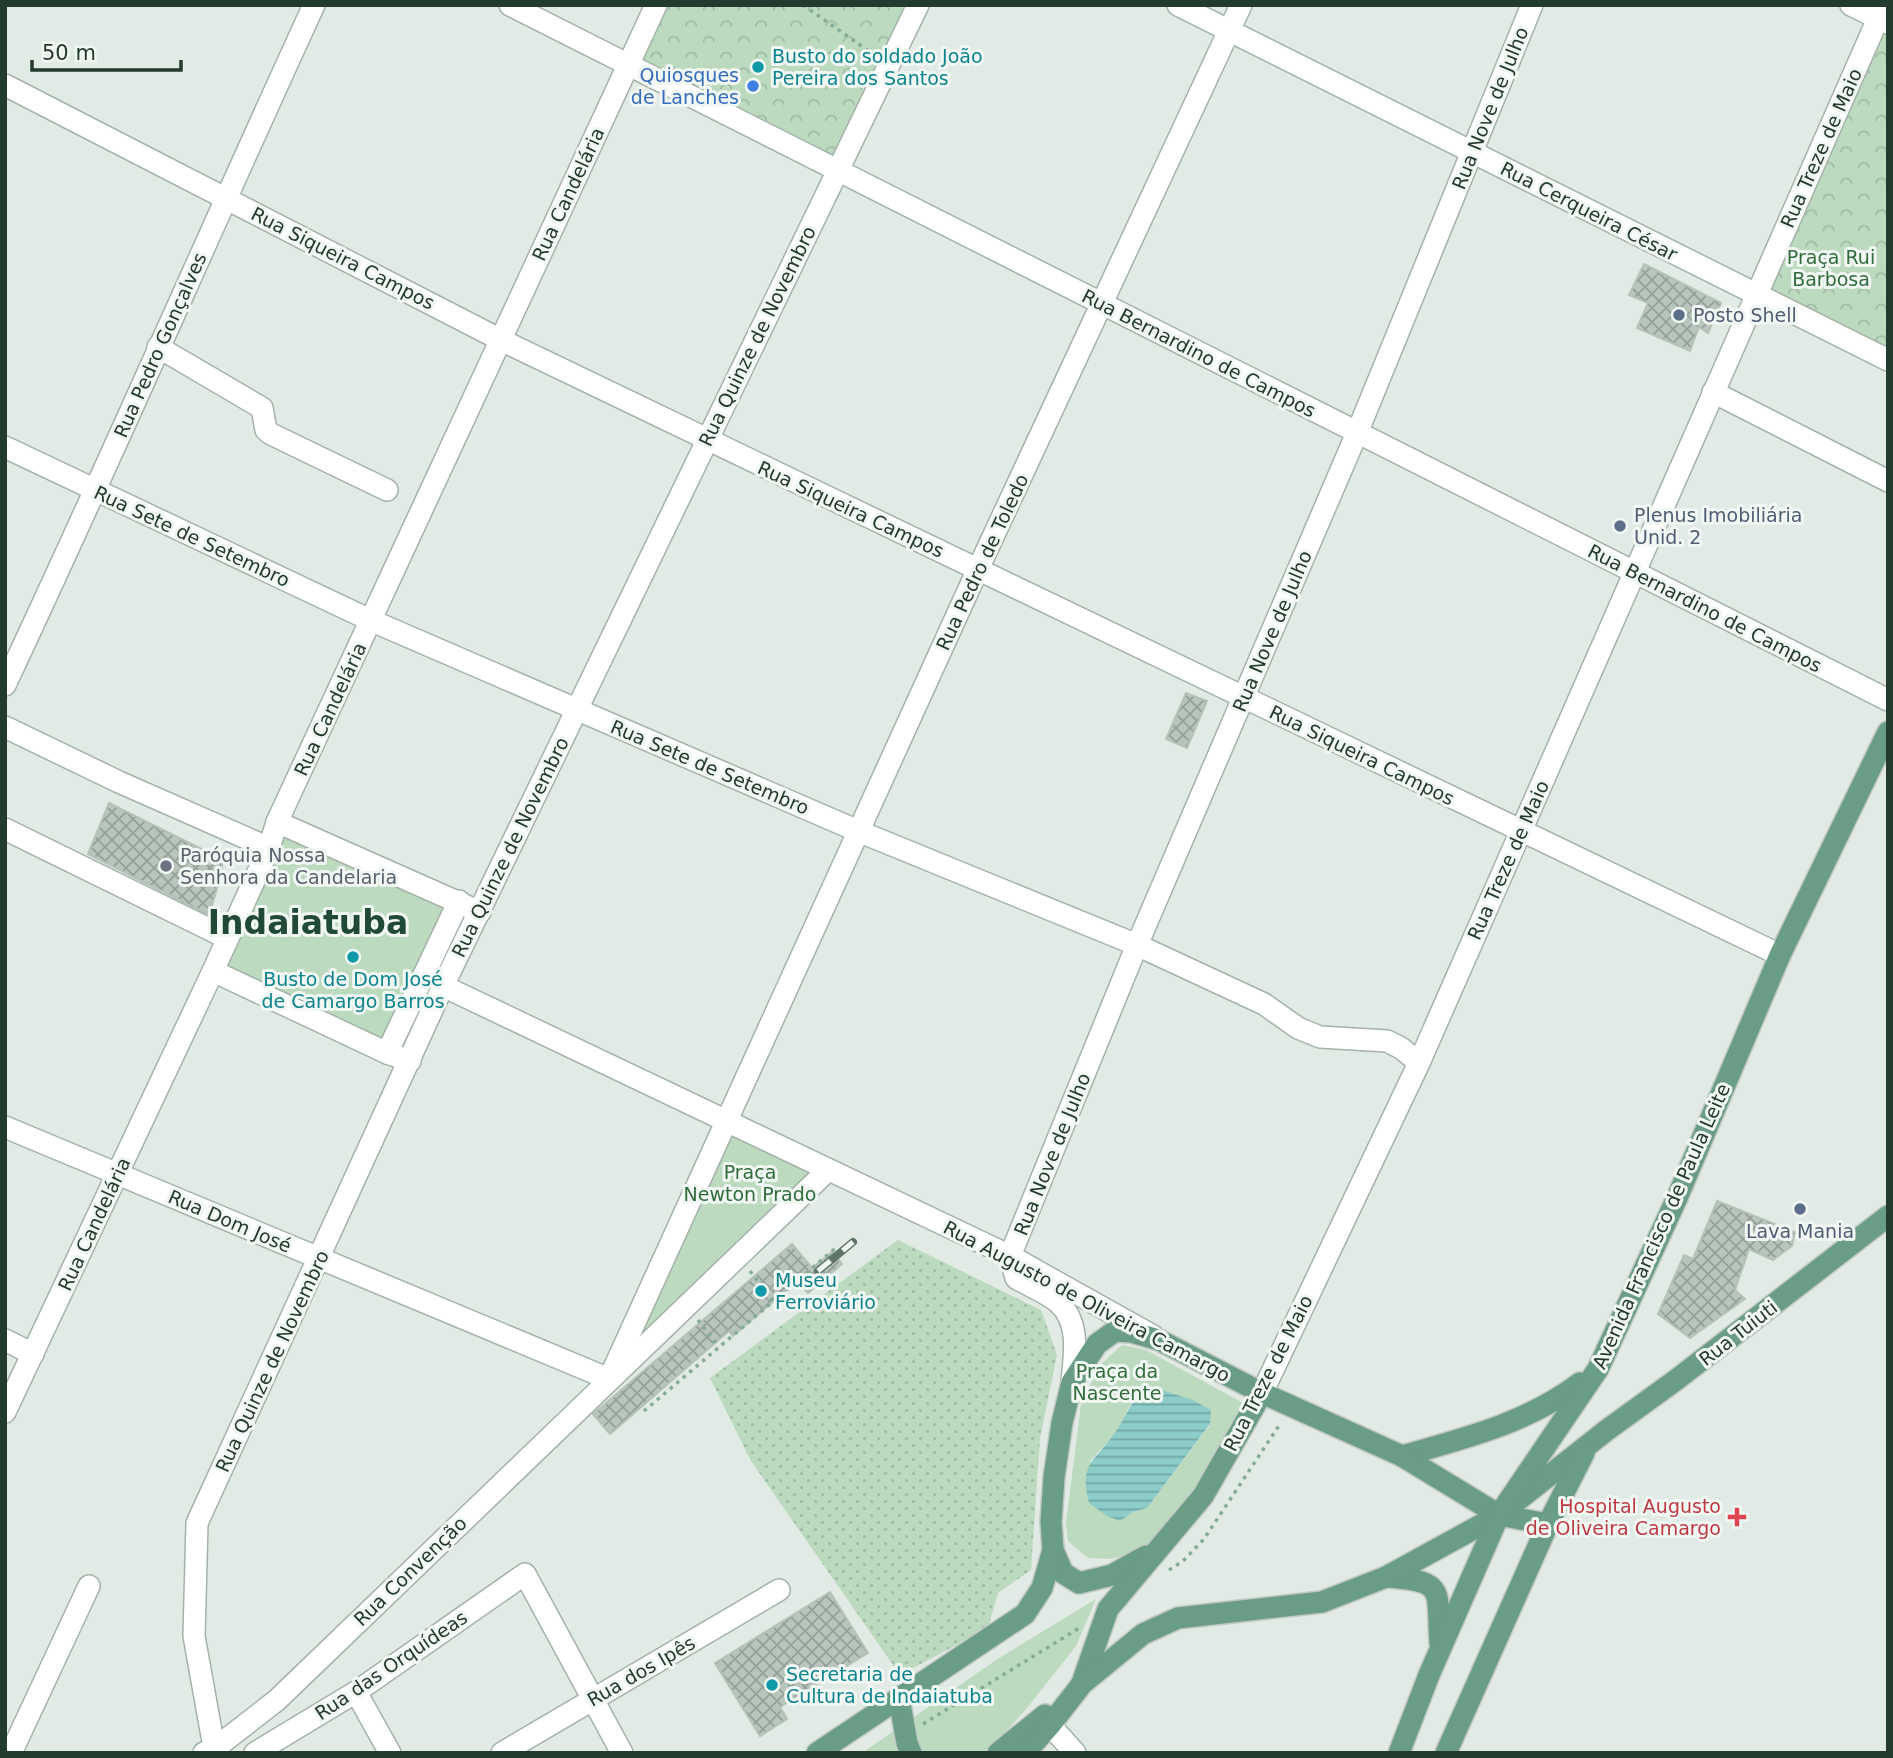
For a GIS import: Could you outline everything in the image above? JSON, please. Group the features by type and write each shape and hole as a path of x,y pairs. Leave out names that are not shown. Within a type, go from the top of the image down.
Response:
{"main road":[{"name":"Avenida Francisco de Paula Leite","path":"1399,1753 1499,1515 1598,1369 1678,1198 1780,955 1888,732"},
{"name":"Rua Tuiuti","path":"1082,1684 1143,1634 1178,1618 1322,1602 1386,1577 1499,1515 1888,1216"},
{"path":"1159,1340 1131,1332 1115,1331 1097,1344 1072,1382 1062,1423 1051,1522 1053,1550 1063,1573 1079,1583 1112,1575 1159,1549"},
{"name":"Rua Augusto de Oliveira Camargo","path":"1159,1340 1262,1393 1402,1456 1499,1515"},
{"path":"1402,1456 1514,1422 1562,1397 1598,1369"},
{"name":"Rua Treze de Maio","path":"1082,1684 1108,1609 1203,1496 1262,1393"},
{"path":"1446,1753 1548,1524 1586,1448"},
{"path":"1499,1515 1548,1524"},
{"path":"817,1753 1025,1614 1042,1588 1053,1550"},
{"path":"1386,1577 1414,1579 1431,1585 1439,1599 1441,1648"},
{"path":"1025,1753 1082,1684"},
{"path":"998,1753 1082,1684"},
{"path":"899,1698 911,1753"}],"street":[{"name":"Rua Pedro Gonçalves","path":"5,685 97,491 158,347 314,5"},
{"name":"Rua Bernardino de Campos","path":"510,5 1888,700"},
{"name":"Rua Candelária","path":"5,1412 213,971 269,848 277,822 656,5"},
{"name":"Rua Quinze de Novembro","path":"211,1752 194,1636 197,1522 443,986 918,5"},
{"name":"Rua Cerqueira César","path":"1178,5 1888,360"},
{"name":"Rua Pedro de Toledo","path":"726,1121 978,569 1241,5"},
{"name":"Rua Nove de Julho","path":"1010,1256 1137,945 1357,433 1532,5"},
{"path":"1851,5 1884,16"},
{"name":"Rua Treze de Maio","path":"1262,1393 1419,1063 1756,294 1884,16"},
{"name":"Rua Siqueira Campos","path":"5,85 501,340 1780,955"},
{"path":"158,347 262,408 266,429 271,434 387,490"},
{"path":"1713,392 1888,481"},
{"name":"Rua Sete de Setembro","path":"5,447 370,620 859,831 1137,945 1264,1004 1298,1028 1321,1037 1387,1041 1401,1048 1419,1063"},
{"path":"5,727 118,782 269,848"},
{"path":"277,822 480,912"},
{"path":"5,830 227,938"},
{"path":"387,1053 459,901"},
{"path":"213,971 387,1053 410,1060"},
{"name":"Rua Augusto de Oliveira Camargo","path":"443,986 1010,1256 1159,1340"},
{"path":"609,1379 726,1121"},
{"name":"Rua Dom José","path":"5,1127 609,1379"},
{"path":"609,1379 828,1170"},
{"path":"1010,1256 1016,1278 1060,1304 1070,1321 1076,1337 1072,1382"},
{"path":"5,1340 33,1354"},
{"name":"Rua Convenção","path":"211,1752 277,1700 609,1379"},
{"name":"Rua das Orquídeas","path":"256,1753 356,1692 525,1574 593,1699"},
{"path":"11,1753 89,1586"},
{"name":"Rua dos Ipês","path":"502,1753 779,1590"},
{"path":"356,1692 390,1753"},
{"path":"593,1699 622,1753"},
{"path":"1050,1726 1075,1753"}],"path":[{"path":"803,5 888,65"},
{"path":"644,1411 838,1247"},
{"path":"738,1256 774,1301"},
{"path":"686,1305 719,1347"}],"green space":[{"path":"656,5 918,5 838,170 628,65"},
{"name":"Praça Rui Barbosa","path":"1888,23 1888,360 1756,294"},
{"path":"277,822 459,901 387,1053 213,971"},
{"name":"Praça Newton Prado","path":"726,1121 828,1170 609,1379"},
{"path":"898,1240 1041,1310 1057,1355 1040,1438 1031,1570 998,1593 988,1628 900,1675 751,1461 710,1378"},
{"name":"Praça da Nascente","path":"1122,1345 1146,1350 1243,1403 1159,1549 1108,1559 1088,1558 1068,1541 1066,1523 1081,1404 1099,1366","holes":["1139,1390 1210,1425 1147,1508 1133,1512 1090,1461 1113,1436"]},
{"path":"1096,1599 1076,1646 987,1753 862,1753 996,1660"}],"water":[{"path":"1152,1387 1193,1400 1211,1410 1210,1424 1147,1508 1133,1512 1120,1521 1107,1516 1089,1503 1086,1489 1087,1471 1114,1434 1140,1390"}],"building":[{"name":"Posto Shell","path":"1644,264 1721,303 1708,333 1699,327 1690,351 1637,328 1648,303 1629,295"},
{"path":"1186,693 1207,701 1187,748 1166,739"},
{"name":"Paróquia Nossa Senhora da Candelaria","path":"109,803 222,859 222,872 209,915 88,854"},
{"path":"1717,1201 1795,1232 1792,1246 1773,1260 1749,1249 1735,1290 1745,1299 1690,1338 1658,1314 1684,1255 1693,1259"},
{"path":"792,1244 812,1268 832,1252 842,1264 808,1293 797,1281 733,1336 729,1331 610,1434 593,1414"},
{"name":"Secretaria de Cultura de Indaiatuba","path":"830,1592 868,1653 780,1707 787,1719 760,1736 715,1663"}],"railway":[{"path":"818,1271 853,1242"}],"place":[{"name":"Busto do soldado João Pereira dos Santos","path":"758,67"},
{"name":"Quiosques de Lanches","path":"753,86"},
{"name":"Posto Shell","path":"1679,315"},
{"name":"Plenus Imobiliária Unid. 2","path":"1620,526"},
{"name":"Paróquia Nossa Senhora da Candelaria","path":"166,866"},
{"name":"Busto de Dom José de Camargo Barros","path":"353,957"},
{"name":"Lava Mania","path":"1800,1209"},
{"name":"Museu Ferroviário","path":"761,1291"},
{"name":"Hospital Augusto de Oliveira Camargo","path":"1737,1517"},
{"name":"Secretaria de Cultura de Indaiatuba","path":"772,1685"}],"district":[{"name":"Indaiatuba","path":"308,922"}]}
